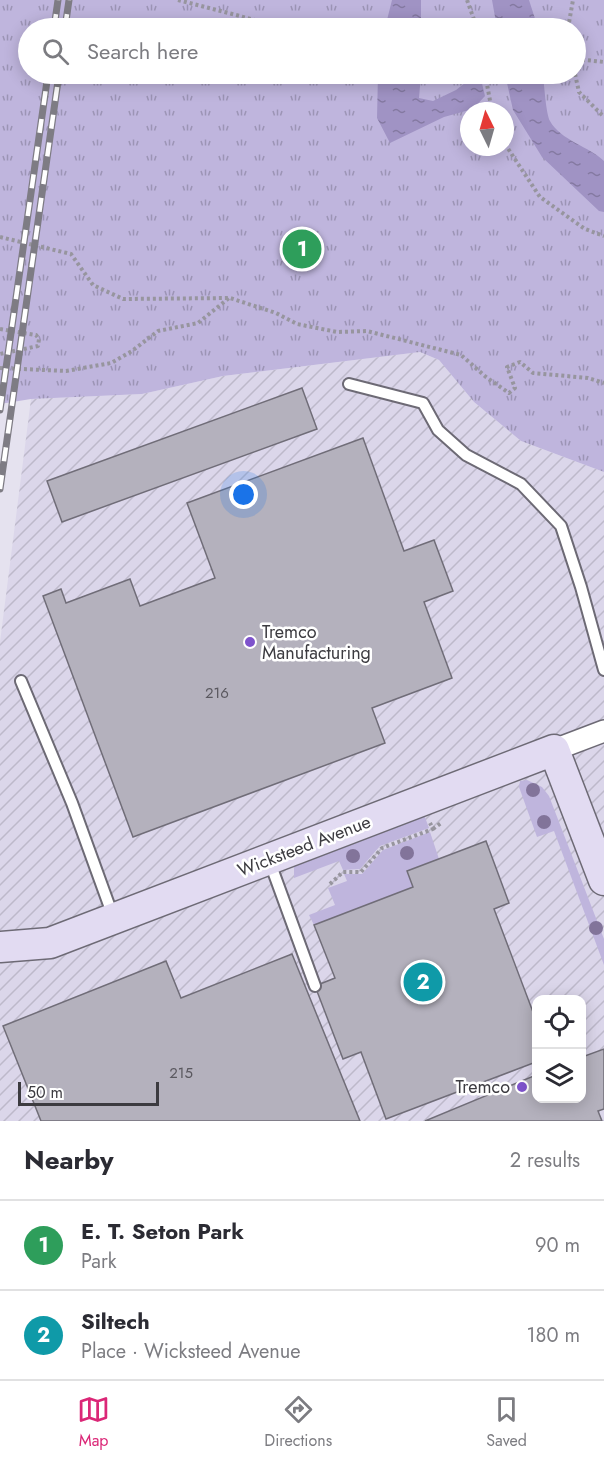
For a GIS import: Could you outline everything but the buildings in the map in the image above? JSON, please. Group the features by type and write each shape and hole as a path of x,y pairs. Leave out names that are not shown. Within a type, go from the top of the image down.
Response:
{"street":[{"name":"Wicksteed Avenue","path":"0,947 50,944 554,750 600,738"},
{"path":"554,750 604,880"}],"lane":[{"path":"349,384 423,403 438,430 466,455 521,484 561,526 604,670"},
{"path":"21,681 72,803 114,919"},
{"path":"269,860 315,986"}],"path":[{"path":"178,0 245,18"},
{"path":"467,0 473,18"},
{"path":"570,18 573,0"},
{"path":"586,60 604,62"},
{"path":"487,84 490,102"},
{"path":"577,84 579,92 604,117"},
{"path":"513,156 540,197 585,230 604,236"},
{"path":"0,237 71,254 93,285 123,299 230,298 276,313 297,324 337,332 367,331 461,355 509,393 515,388 507,367 520,362 533,373 588,378 604,383"},
{"path":"0,368 66,370 111,363 132,351 158,331 198,323 230,298"},
{"path":"0,329 36,335 39,339 38,346 0,354"},
{"path":"421,801 433,829"},
{"path":"330,884 344,872 361,872 382,848 433,829 441,823"}],"shaded area":[{"path":"420,352 439,360 474,402 521,441 604,472 604,1121 0,1121 0,642 31,399 142,394 223,376"}],"green space":[{"path":"0,0 604,0 604,472 521,441 474,402 439,360 420,352 223,376 142,394 31,399 0,404"},
{"path":"527,780 542,787 549,796 604,939 604,965 554,831 537,837 519,787 520,781"},
{"path":"423,812 429,828 380,846 360,869 343,870 339,861 294,878 294,862"},
{"path":"430,832 439,859 408,871 413,887 314,925 309,915 335,905 328,888 347,881 344,874 362,874 383,850"}],"water":[{"path":"392,0 421,0 421,18 388,18"},
{"path":"492,0 529,0 535,18 495,18"},
{"path":"378,84 420,84 419,98 433,101 464,84 482,84 485,96 479,102 460,102 460,113 444,117 390,143 377,118"},
{"path":"507,84 544,84 547,112 555,128 604,161 604,212 599,211 542,157 514,112 514,102 511,102"}],"railway":[{"path":"55,18 58,0"},
{"path":"66,18 69,0"},
{"path":"0,410 47,84"},
{"path":"0,489 58,84"}],"place":[{"name":"E. T. Seton Park","path":"302,249"},
{"name":"Tremco Manufacturing","path":"250,642"},
{"name":"Siltech","path":"423,982"},
{"name":"Tremco","path":"522,1087"}]}
